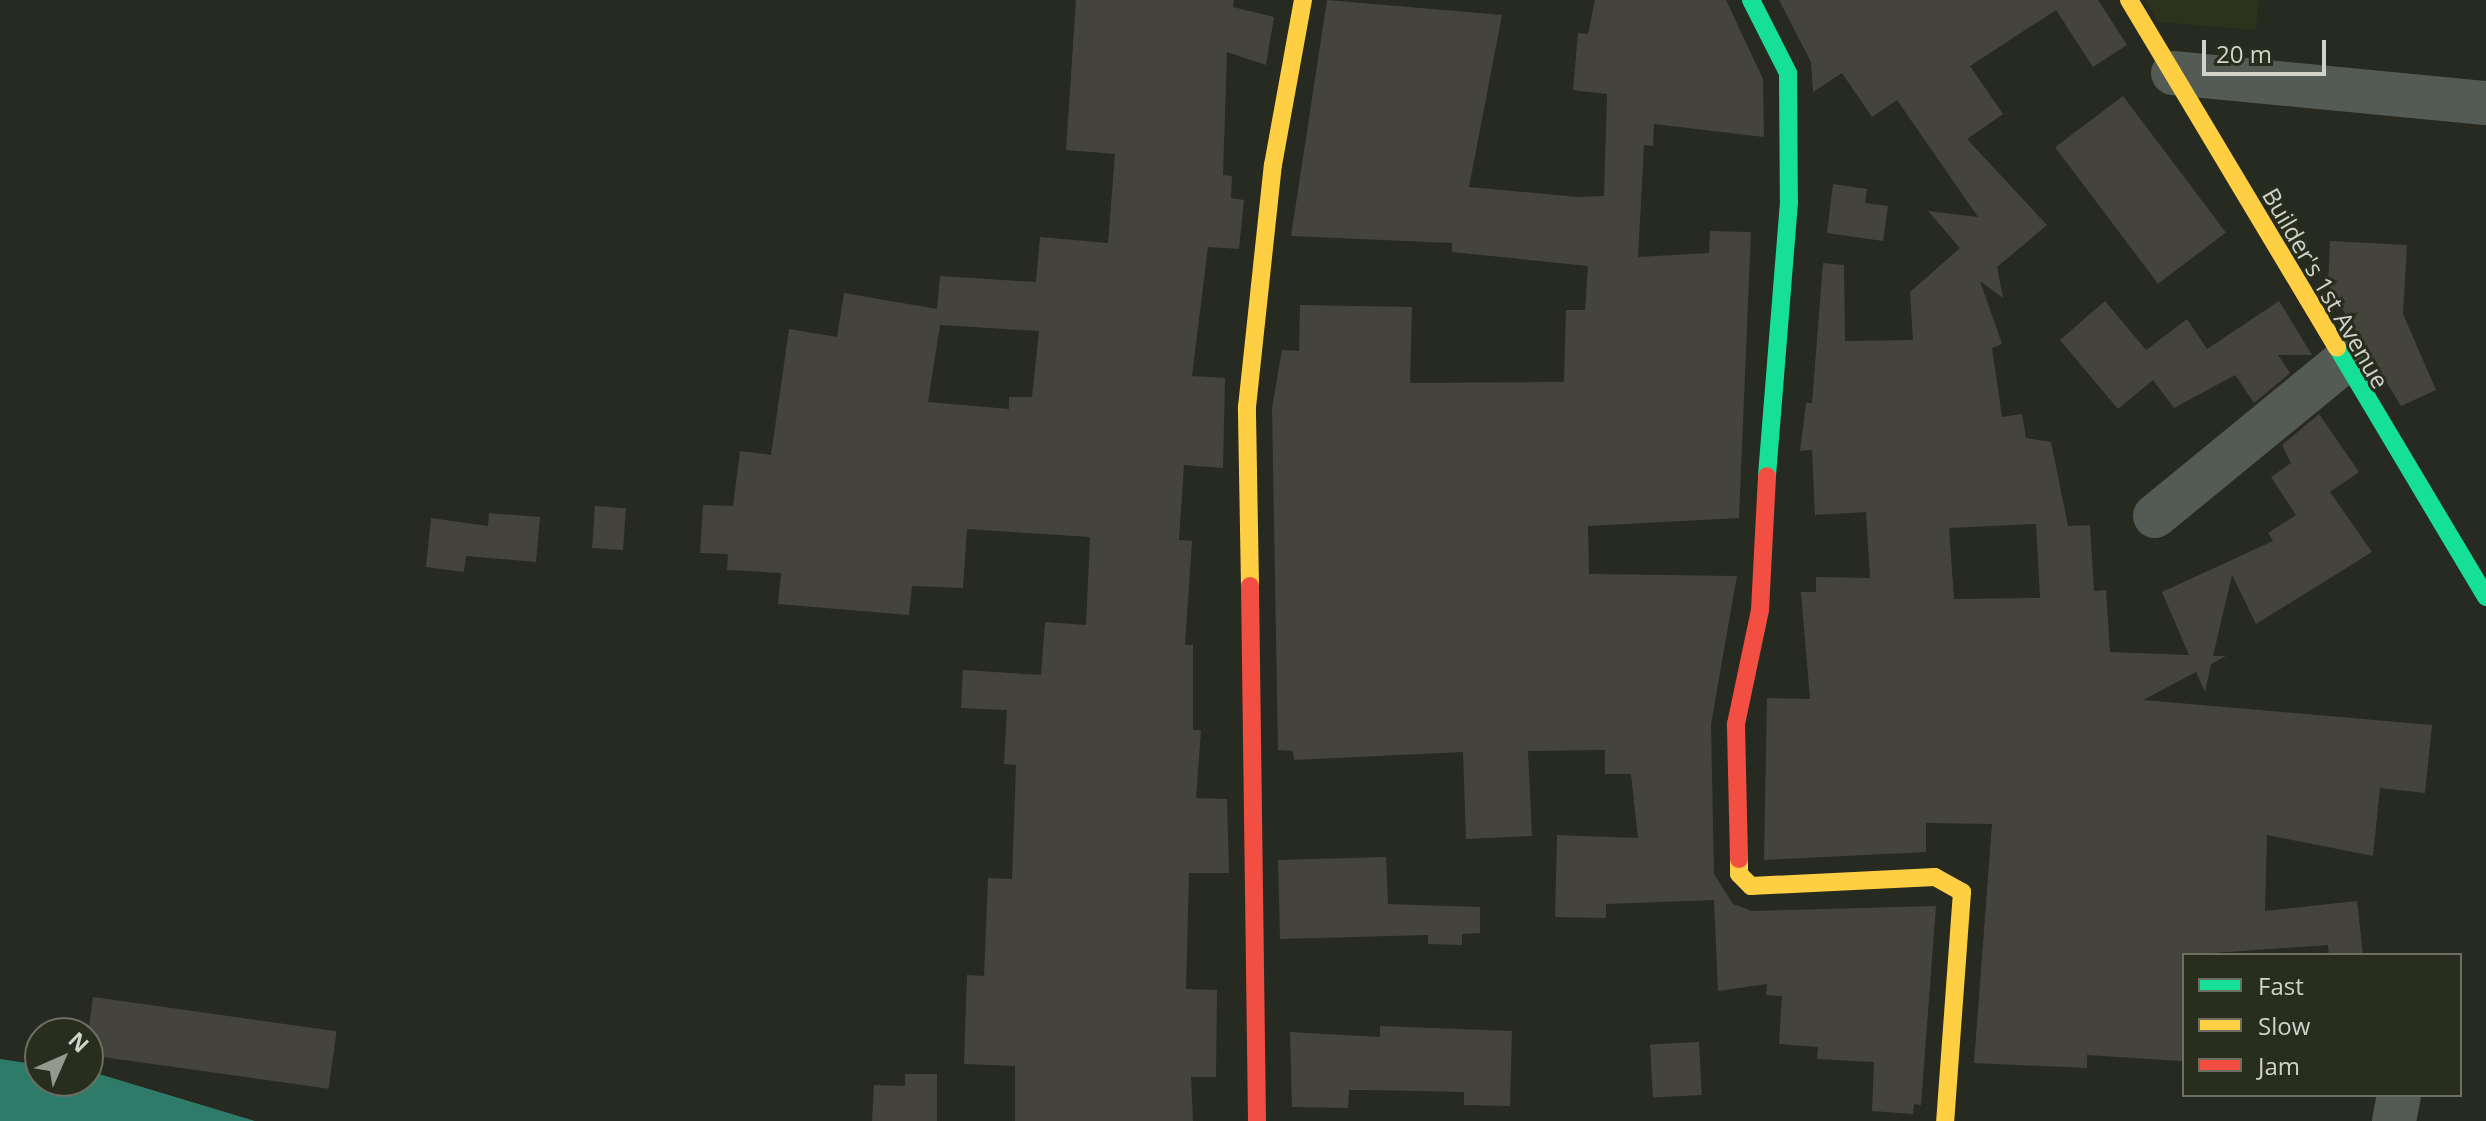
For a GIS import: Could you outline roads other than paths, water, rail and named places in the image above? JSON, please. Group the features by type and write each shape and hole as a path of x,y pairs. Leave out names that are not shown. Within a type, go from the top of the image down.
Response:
{"street":[{"path":"1257,1121 1247,407 1273,165 1303,0"},
{"path":"1751,0 1788,73 1789,202 1773,342 1760,610 1736,724 1739,874 1751,886 1935,877 1962,892 1945,1121"},
{"name":"Builder's 1st Avenue","path":"2129,0 2342,363 2486,597"},
{"path":"2173,73 2486,103"},
{"path":"2155,516 2342,363"},
{"path":"2394,1121 2399,1097"}],"water":[{"path":"0,1059 24,1063 24,1097 104,1097 104,1076 255,1121 0,1121"}]}
